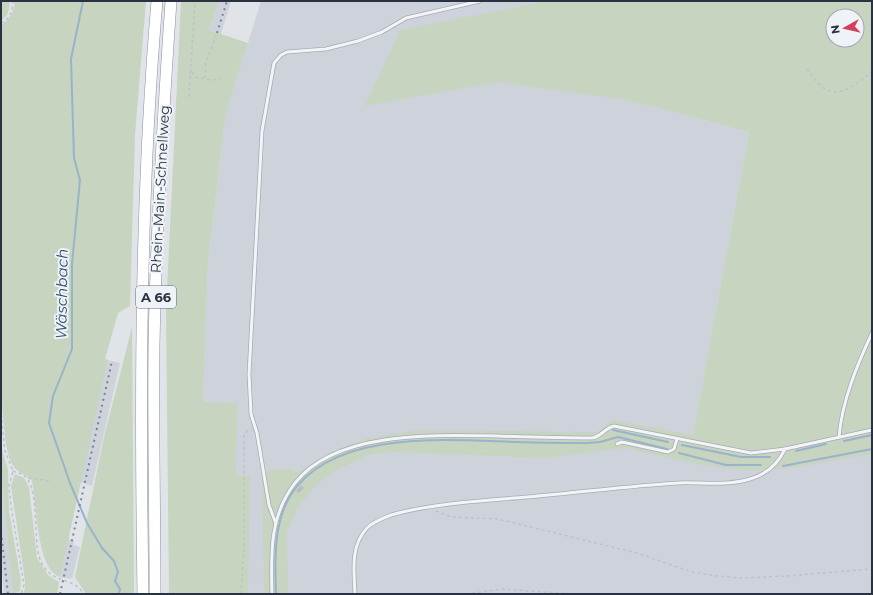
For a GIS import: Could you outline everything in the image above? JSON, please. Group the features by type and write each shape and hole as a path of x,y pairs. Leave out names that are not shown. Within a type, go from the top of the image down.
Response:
{"highway":[{"name":"Rhein-Main-Schnellweg","path":"143,594 141,454 142,347 150,115 158,1"},
{"name":"Rhein-Main-Schnellweg","path":"155,594 154,355 157,245 171,1"}],"lane":[{"path":"276,524 269,505 257,433 251,414 249,374 262,131 274,63 281,55 287,52 326,49 358,41 382,32 406,18 480,1"},
{"path":"839,437 840,422 848,394 860,358 872,333"},
{"path":"272,594 271,554 276,524 290,491 308,470 338,453 384,440 446,435 592,438 599,436 607,428 614,426 751,453 785,448 872,430"},
{"path":"618,444 622,442 668,452 674,449 677,439"},
{"path":"354,594 355,552 359,539 368,527 378,520 392,515 428,508 678,483 737,482 756,477 774,467 785,448"}],"path":[{"path":"1,23 8,19 11,14 13,1"},
{"path":"195,1 190,64 192,72 195,77 220,79"},
{"path":"205,78 206,62 216,36"},
{"path":"807,69 822,86 834,92 852,88 872,71"},
{"path":"189,97 192,72"},
{"path":"1,414 5,451 13,471 9,486 12,513 24,581 24,588 21,594"},
{"path":"241,594 244,548 244,435 247,431 252,430 257,433"},
{"path":"13,471 28,478 50,481"},
{"path":"28,478 32,489 38,551 41,561 50,574 78,586 83,594"},
{"path":"428,508 451,517 498,519 637,553 692,572 717,576 744,578 872,569"},
{"path":"466,594 502,589 572,594"}],"shaded area":[{"path":"219,1 231,1 221,34 209,30"},
{"path":"261,1 822,1 628,100 749,132 693,436 872,423 872,594 206,594 202,429 208,262 224,128 229,104"},
{"path":"108,360 120,363 92,486 80,482"},
{"path":"1,474 13,594 4,594 1,557"},
{"path":"68,539 74,540 73,545 80,547 72,579 60,577"}],"green space":[{"path":"1,1 10,1 8,14 1,21"},
{"path":"15,1 146,1 135,135 130,306 118,313 105,359 108,360 60,577 52,572 46,562 39,535 32,481 17,470 11,462 6,442 3,418 1,388 1,25 11,15"},
{"path":"181,1 219,1 209,30 248,43 229,104 224,128 208,262 203,402 237,403 236,476 250,476 248,594 169,594 166,310"},
{"path":"549,1 872,1 872,454 786,469 743,470 697,464 625,448 544,458 396,452 371,454 336,470 315,486 297,509 287,532 288,594 264,594 262,473 276,469 292,469 296,473 331,452 368,438 417,430 597,432 612,420 693,435 749,132 627,100 498,82 365,106 400,30"},
{"path":"132,327 134,594 86,594 75,577 104,437"},
{"path":"1,435 2,450 8,470 9,511 21,581 20,591 13,594 1,474"},
{"path":"15,474 24,478 29,487 37,558 48,575 59,582 57,594 23,594 25,589 25,581 11,486"}],"building":[{"path":"301,485 304,488 299,493 296,491"}],"waterway":[{"name":"Wäschbach","path":"83,1 71,59 74,158 80,180 72,264 72,349 53,396 49,423 70,483 87,523 102,548 114,561 118,572 115,581 120,589 119,594"},
{"path":"613,430 668,442"},
{"path":"844,441 872,435"},
{"path":"276,594 276,544 280,519 284,507 290,496 309,474 334,459 363,449 394,443 427,440 588,443 600,442 618,437 667,449"},
{"path":"796,451 826,444"},
{"path":"682,445 741,457 770,457"},
{"path":"783,466 872,449"},
{"path":"679,453 726,465 761,465"}],"railway":[{"path":"217,33 227,1"},
{"path":"60,594 112,361"},
{"path":"1,532 8,594"}]}
